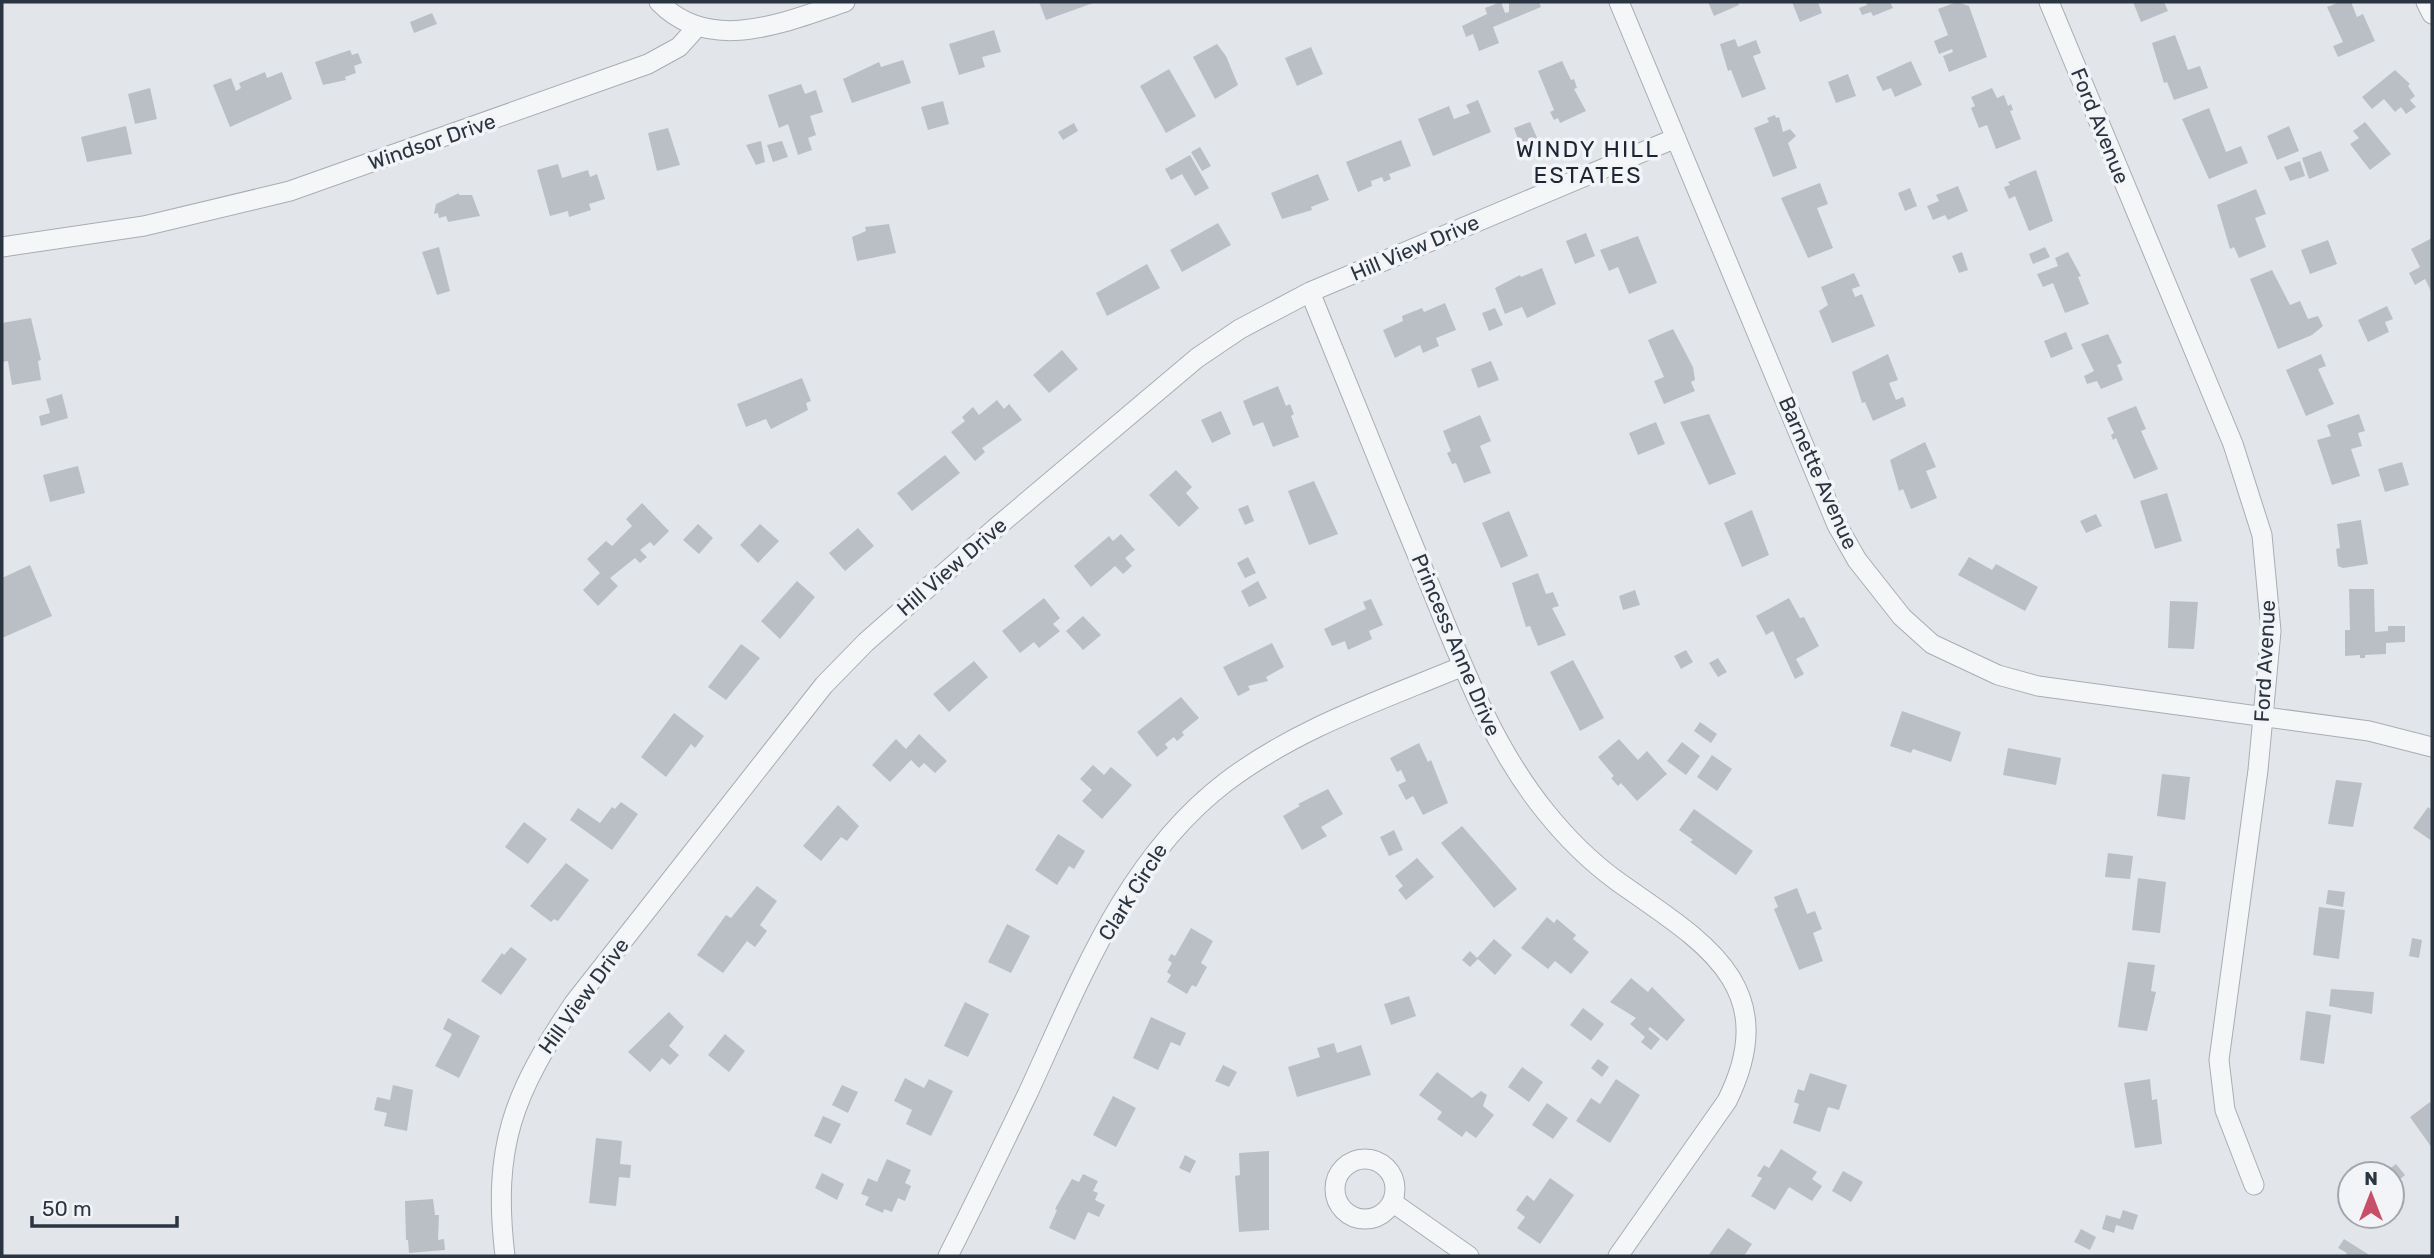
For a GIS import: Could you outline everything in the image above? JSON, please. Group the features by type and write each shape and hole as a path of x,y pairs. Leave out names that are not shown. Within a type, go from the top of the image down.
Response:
{"street":[{"path":"659,2 668,11 697,27 736,31 768,26 845,2"},
{"name":"Barnette Avenue","path":"1619,2 1838,525 1857,560 1902,617 1932,644 1961,659 2038,686 2369,731 2432,747"},
{"name":"Ford Avenue","path":"2049,2 2250,489 2262,535 2269,583 2271,631 2263,716 2219,1060 2225,1111 2254,1185"},
{"path":"2426,2 2432,14"},
{"name":"Windsor Drive","path":"2,247 144,226 290,191 648,64 679,47 697,27"},
{"name":"Hill View Drive","path":"505,1256 499,1194 504,1148 519,1094 545,1047 574,1003 824,685 866,642 1187,366 1240,328 1310,292 1676,138"},
{"name":"Princess Anne Drive","path":"1310,292 1463,666 1498,742 1546,813 1615,879 1714,953 1739,991 1746,1037 1738,1079 1727,1101 1618,1256"},
{"name":"Clark Circle","path":"948,1256 1117,909 1167,837 1217,790 1264,756 1330,721 1463,666"},
{"path":"1392,1202 1469,1256"}],"building":[{"path":"1039,2 1096,2 1046,20"},
{"path":"1501,2 1505,13 1509,12 1509,2 1539,2 1541,7 1493,27 1499,43 1479,51 1473,34 1466,37 1462,26 1487,14 1485,8"},
{"path":"1708,2 1738,2 1739,5 1714,16"},
{"path":"1792,2 1818,2 1822,13 1800,22"},
{"path":"1866,2 1890,2 1893,8 1873,16 1871,12 1862,15 1859,8 1867,5"},
{"path":"1957,2 1969,6 1987,57 1949,72 1943,56 1953,52 1952,49 1939,54 1934,41 1948,35 1938,9"},
{"path":"2133,2 2164,2 2168,11 2141,22"},
{"path":"2340,2 2351,2 2357,17 2363,14 2375,41 2338,57 2333,46 2343,42 2327,7"},
{"path":"432,13 437,24 414,33 410,22"},
{"path":"994,30 1001,52 982,57 985,67 959,75 949,44"},
{"path":"2175,35 2188,70 2200,66 2208,88 2174,100 2167,82 2164,83 2152,43"},
{"path":"1735,39 1738,47 1756,40 1761,53 1753,56 1766,89 1742,98 1731,70 1728,71 1720,44"},
{"path":"1217,44 1226,56 1238,85 1215,99 1193,57"},
{"path":"1311,47 1323,74 1297,86 1285,58"},
{"path":"350,50 352,55 358,53 362,63 354,66 356,73 345,77 346,80 323,85 315,62"},
{"path":"903,60 911,83 852,103 843,79 879,62 881,67"},
{"path":"1562,61 1571,80 1574,79 1577,88 1574,89 1586,111 1560,123 1558,118 1554,120 1550,112 1554,110 1538,71"},
{"path":"1911,61 1922,85 1895,97 1891,88 1883,91 1876,77"},
{"path":"1169,69 1196,116 1166,133 1140,86"},
{"path":"2395,70 2410,84 2408,86 2415,96 2410,100 2416,107 2406,114 2401,107 2395,112 2384,99 2372,109 2362,97"},
{"path":"265,72 267,78 282,72 292,99 230,127 213,85 231,78 236,91 241,88 239,83"},
{"path":"1848,74 1856,96 1836,103 1828,82"},
{"path":"801,84 805,94 816,90 823,112 810,116 816,135 808,138 812,150 798,155 788,124 779,128 768,95"},
{"path":"150,88 157,119 135,124 128,94"},
{"path":"1992,88 1997,98 2004,95 2008,106 2011,104 2013,110 2010,111 2021,139 1996,149 1987,125 1979,128 1971,108 1975,106 1971,97"},
{"path":"1478,100 1491,132 1433,156 1418,119 1449,106 1454,119 1470,113 1466,105"},
{"path":"943,101 949,124 928,130 921,107"},
{"path":"2209,108 2226,152 2241,146 2248,163 2209,179 2182,119"},
{"path":"1775,115 1776,118 1779,117 1783,132 1790,129 1796,136 1788,143 1797,168 1773,177 1754,128 1769,122 1767,118"},
{"path":"1530,122 1538,140 1521,147 1514,128"},
{"path":"2365,122 2391,154 2370,170 2350,144 2359,138 2353,131"},
{"path":"1074,123 1078,131 1063,140 1058,132"},
{"path":"126,126 132,154 87,162 81,137"},
{"path":"2289,126 2299,151 2277,160 2267,136"},
{"path":"668,128 680,165 657,171 648,133"},
{"path":"1401,140 1411,166 1389,174 1391,179 1384,182 1382,177 1371,181 1372,186 1358,192 1346,162"},
{"path":"761,141 765,162 756,165 746,145"},
{"path":"782,141 788,157 773,162 767,145"},
{"path":"1200,147 1211,166 1202,171 1191,152"},
{"path":"2321,151 2329,171 2309,179 2302,158"},
{"path":"1190,155 1209,188 1195,196 1182,174 1171,180 1165,169"},
{"path":"2300,161 2305,176 2290,181 2284,167"},
{"path":"558,164 562,178 588,170 590,177 597,174 605,199 589,204 591,210 569,217 568,211 550,216 537,170"},
{"path":"2036,170 2053,221 2029,231 2015,196 2009,199 2004,187 2010,185 2008,182"},
{"path":"1318,174 1329,200 1311,207 1312,210 1282,219 1271,193"},
{"path":"1820,183 1828,204 1817,208 1833,248 1808,258 1781,198"},
{"path":"1958,186 1968,211 1948,220 1945,215 1933,220 1927,206 1939,201 1936,195"},
{"path":"1910,188 1917,206 1905,211 1898,193"},
{"path":"2256,189 2266,214 2255,218 2266,247 2239,258 2234,247 2230,249 2217,205"},
{"path":"459,193 472,195 480,216 448,222 446,216 439,218 438,213 434,214 436,204"},
{"path":"1218,223 1231,245 1182,272 1170,250"},
{"path":"889,224 896,253 857,261 852,237 866,231 865,227"},
{"path":"1586,233 1595,256 1575,264 1566,241"},
{"path":"1638,236 1657,283 1629,294 1618,267 1609,271 1600,250"},
{"path":"2432,238 2432,293 2425,279 2415,285 2409,273 2420,267 2411,249"},
{"path":"2328,240 2337,264 2310,274 2301,250"},
{"path":"439,247 450,291 437,295 422,252"},
{"path":"2045,247 2050,257 2033,264 2029,254"},
{"path":"1962,252 1968,270 1959,273 1952,256"},
{"path":"2068,252 2081,276 2078,277 2089,304 2065,313 2053,283 2043,287 2037,274 2058,266 2055,258"},
{"path":"1147,264 1160,288 1107,316 1096,293"},
{"path":"1542,268 1556,304 1527,318 1522,307 1505,314 1495,288 1520,275 1521,277"},
{"path":"2272,270 2290,305 2300,301 2308,319 2318,316 2323,326 2312,335 2278,349 2250,279"},
{"path":"1854,273 1860,286 1852,289 1855,297 1862,294 1875,326 1832,343 1819,311 1828,305 1821,287"},
{"path":"1445,303 1456,330 1436,338 1439,346 1423,353 1420,345 1395,358 1383,330 1403,321 1402,316 1422,308 1424,312"},
{"path":"2387,306 2393,319 2385,322 2389,332 2368,342 2358,320"},
{"path":"1495,308 1503,325 1489,331 1482,313"},
{"path":"31,318 41,360 38,361 41,380 12,385 8,361 2,362 2,323"},
{"path":"1673,329 1693,367 1695,380 1691,382 1695,391 1664,404 1654,381 1664,377 1648,340"},
{"path":"2066,332 2073,349 2051,358 2044,341"},
{"path":"2108,334 2122,363 2117,365 2123,380 2101,389 2097,381 2087,384 2084,376 2094,371 2081,344"},
{"path":"1062,350 1078,369 1049,393 1033,375"},
{"path":"1888,354 1898,380 1889,383 1896,400 1903,397 1906,406 1873,421 1865,402 1862,403 1852,372"},
{"path":"2321,354 2326,366 2318,369 2334,404 2306,416 2286,370"},
{"path":"1491,361 1499,380 1478,388 1471,369"},
{"path":"802,378 811,401 806,403 808,410 771,429 766,419 746,427 737,404"},
{"path":"1278,386 1286,406 1290,404 1294,414 1291,416 1299,437 1273,447 1263,422 1253,426 1243,401"},
{"path":"62,394 68,418 41,426 39,416 50,413 46,399"},
{"path":"997,400 1004,409 1009,404 1022,420 982,448 985,452 975,461 951,432 965,421 962,417 973,407 979,415"},
{"path":"2136,406 2146,429 2141,431 2158,469 2134,479 2116,438 2113,440 2111,435 2114,433 2107,418"},
{"path":"1221,411 1231,434 1212,443 1201,420"},
{"path":"1709,414 1736,474 1709,485 1680,422"},
{"path":"2359,414 2365,431 2358,433 2362,446 2351,449 2360,476 2332,485 2317,440 2331,436 2327,425"},
{"path":"1480,415 1491,441 1480,446 1491,473 1464,483 1456,463 1452,464 1447,453 1451,451 1443,431"},
{"path":"1656,422 1665,444 1638,455 1629,433"},
{"path":"1925,442 1936,467 1926,471 1937,498 1911,509 1903,489 1899,491 1890,460"},
{"path":"945,455 960,473 912,511 897,493"},
{"path":"2402,462 2409,485 2385,492 2378,469"},
{"path":"78,466 85,493 50,502 43,475"},
{"path":"1176,470 1192,487 1186,493 1199,508 1179,527 1149,495"},
{"path":"1314,481 1338,534 1309,545 1288,491"},
{"path":"2167,493 2182,541 2155,549 2140,501"},
{"path":"642,503 669,531 654,546 650,542 640,550 647,557 640,563 635,558 610,578 618,586 598,606 583,590 600,573 587,559 606,541 612,546 632,526 626,519"},
{"path":"1248,505 1254,521 1245,525 1238,509"},
{"path":"1752,510 1769,555 1742,567 1724,523"},
{"path":"1509,511 1528,556 1501,568 1482,523"},
{"path":"2096,514 2102,526 2086,533 2080,521"},
{"path":"2361,520 2368,564 2343,568 2338,566 2336,549 2340,548 2337,524"},
{"path":"698,524 713,538 699,554 683,540"},
{"path":"760,524 779,541 758,563 740,545"},
{"path":"858,528 874,546 845,571 829,553"},
{"path":"1121,534 1135,550 1125,558 1132,566 1123,574 1115,566 1091,587 1074,566 1109,536 1113,541"},
{"path":"1248,557 1256,573 1245,578 1237,563"},
{"path":"1969,557 1992,570 1996,564 2038,587 2025,611 1958,575"},
{"path":"30,565 52,616 2,638 2,578"},
{"path":"1538,573 1546,594 1553,592 1559,606 1552,608 1566,635 1538,646 1530,626 1526,627 1512,583"},
{"path":"797,581 815,597 780,639 761,621"},
{"path":"1258,581 1267,598 1249,607 1241,591"},
{"path":"2349,589 2374,589 2375,632 2388,631 2388,626 2405,626 2405,642 2386,643 2386,654 2365,655 2365,658 2360,658 2360,655 2345,656 2345,630 2350,630"},
{"path":"1635,590 1640,605 1623,610 1619,596"},
{"path":"1044,598 1060,618 1053,624 1060,631 1039,648 1034,642 1020,653 1002,631"},
{"path":"1789,598 1800,618 1804,617 1819,646 1796,659 1804,674 1795,679 1773,631 1766,635 1756,616"},
{"path":"1371,599 1383,625 1369,631 1372,639 1348,650 1345,641 1332,646 1324,629 1366,609 1363,602"},
{"path":"2170,601 2198,602 2194,649 2168,648"},
{"path":"1083,616 1101,635 1083,650 1066,631"},
{"path":"1272,643 1284,667 1266,677 1268,681 1248,686 1250,690 1238,696 1223,667"},
{"path":"741,644 760,658 726,700 708,687"},
{"path":"1686,650 1693,662 1681,669 1674,656"},
{"path":"1718,658 1727,672 1718,677 1709,663"},
{"path":"1573,660 1604,718 1580,731 1550,672"},
{"path":"974,661 988,677 949,712 933,694"},
{"path":"1181,697 1199,718 1182,732 1184,735 1177,741 1174,737 1165,744 1168,748 1157,757 1137,732"},
{"path":"1902,711 1961,732 1951,762 1913,749 1911,753 1890,746"},
{"path":"674,713 704,736 695,748 691,744 666,777 641,757"},
{"path":"1700,722 1717,734 1711,743 1694,731"},
{"path":"919,734 947,761 935,773 924,763 919,768 911,760 890,782 872,765 896,739 906,749"},
{"path":"1619,739 1638,760 1647,751 1667,774 1637,801 1621,783 1618,786 1611,778 1614,776 1598,757"},
{"path":"1682,742 1700,756 1686,775 1667,761"},
{"path":"1419,743 1428,762 1431,760 1448,803 1423,815 1413,796 1406,800 1398,785 1406,781 1401,770 1397,772 1390,758"},
{"path":"2008,748 2061,758 2056,785 2003,775"},
{"path":"1712,755 1732,769 1717,791 1697,777"},
{"path":"1093,765 1104,775 1111,767 1132,785 1102,819 1082,801 1092,790 1080,779"},
{"path":"2162,774 2190,777 2185,820 2157,816"},
{"path":"2336,780 2362,783 2353,827 2328,824"},
{"path":"1328,789 1343,814 1321,827 1327,836 1302,850 1283,816 1300,806 1298,804"},
{"path":"621,802 638,814 612,850 570,820 578,808 600,823 612,807 615,809"},
{"path":"838,805 859,826 847,841 841,837 821,861 803,846"},
{"path":"2428,807 2432,810 2432,841 2413,828"},
{"path":"1694,809 1753,851 1736,875 1690,842 1693,840 1679,830"},
{"path":"524,822 547,839 528,864 505,847"},
{"path":"1462,826 1517,889 1494,908 1441,843"},
{"path":"1394,830 1403,850 1389,856 1380,837"},
{"path":"1058,834 1085,851 1074,869 1069,866 1057,885 1035,870"},
{"path":"2108,853 2133,856 2130,879 2105,877"},
{"path":"1417,858 1434,877 1406,900 1398,890 1403,886 1395,876"},
{"path":"566,863 589,880 558,921 554,919 551,922 530,906"},
{"path":"2138,878 2166,882 2160,933 2132,930"},
{"path":"757,886 777,901 760,925 767,931 755,947 747,941 723,973 697,955 726,915 731,918"},
{"path":"1797,888 1807,914 1815,911 1822,929 1813,933 1823,961 1799,970 1774,909 1778,907 1774,897"},
{"path":"2328,890 2345,892 2343,907 2326,904"},
{"path":"2319,907 2345,910 2339,959 2313,955"},
{"path":"1547,917 1554,923 1557,919 1576,935 1573,939 1589,952 1571,974 1555,961 1548,969 1521,948"},
{"path":"1007,924 1030,936 1011,973 988,962"},
{"path":"1191,928 1213,941 1201,963 1207,967 1196,987 1192,985 1187,994 1167,982 1171,975 1167,972 1172,963 1168,960 1171,954 1175,956"},
{"path":"2412,938 2422,940 2419,958 2409,956"},
{"path":"1494,939 1512,955 1495,975 1478,959 1470,967 1462,960 1470,951 1477,958"},
{"path":"511,947 527,959 501,995 481,981 502,953 504,955"},
{"path":"2128,962 2155,965 2151,991 2156,992 2147,1031 2118,1027"},
{"path":"1631,978 1648,992 1652,987 1685,1020 1667,1041 1650,1027 1648,1029 1660,1039 1651,1050 1641,1042 1645,1037 1630,1024 1636,1018 1610,1002"},
{"path":"2331,989 2374,992 2372,1014 2329,1006"},
{"path":"1409,996 1416,1016 1391,1025 1384,1004"},
{"path":"965,1002 989,1014 968,1057 944,1046"},
{"path":"1583,1008 1604,1024 1591,1041 1570,1025"},
{"path":"2306,1011 2331,1015 2324,1064 2300,1060"},
{"path":"669,1012 684,1027 669,1046 679,1055 670,1065 662,1058 650,1072 628,1052"},
{"path":"1151,1017 1186,1033 1180,1046 1171,1042 1158,1070 1133,1058"},
{"path":"448,1018 480,1036 459,1078 435,1066 452,1034 443,1029"},
{"path":"725,1034 745,1051 729,1072 708,1055"},
{"path":"1334,1043 1337,1053 1361,1045 1371,1075 1297,1097 1288,1067 1320,1057 1317,1048"},
{"path":"1598,1059 1609,1067 1602,1077 1591,1068"},
{"path":"1223,1065 1237,1072 1229,1087 1215,1081"},
{"path":"1522,1067 1543,1082 1529,1102 1508,1087"},
{"path":"1437,1072 1472,1098 1481,1091 1487,1095 1483,1106 1494,1115 1476,1138 1466,1131 1462,1137 1437,1119 1442,1112 1419,1095"},
{"path":"1810,1073 1847,1085 1839,1110 1828,1107 1820,1132 1793,1123 1799,1104 1794,1102 1798,1089 1804,1091"},
{"path":"905,1078 924,1088 929,1079 953,1091 931,1136 906,1124 912,1110 894,1101"},
{"path":"1616,1079 1640,1095 1610,1143 1576,1121 1591,1098 1600,1104"},
{"path":"2150,1079 2152,1100 2157,1099 2162,1144 2135,1148 2124,1083"},
{"path":"393,1085 413,1090 407,1131 384,1126 387,1113 374,1110 377,1097 390,1100"},
{"path":"842,1085 858,1092 848,1113 832,1105"},
{"path":"1113,1096 1136,1108 1116,1147 1093,1135"},
{"path":"2430,1102 2432,1106 2432,1148 2410,1117"},
{"path":"1547,1103 1568,1118 1553,1139 1532,1125"},
{"path":"823,1116 841,1124 831,1144 814,1136"},
{"path":"596,1138 622,1141 620,1164 631,1165 630,1178 619,1177 616,1206 589,1203"},
{"path":"1781,1149 1817,1172 1812,1179 1822,1186 1812,1201 1789,1187 1775,1210 1751,1196 1762,1178 1757,1176 1764,1165 1769,1168"},
{"path":"1269,1151 1269,1230 1239,1232 1235,1176 1240,1175 1239,1153"},
{"path":"1185,1155 1196,1161 1190,1173 1179,1168"},
{"path":"887,1159 911,1170 905,1183 911,1186 905,1201 898,1198 892,1212 884,1209 883,1213 865,1205 869,1197 861,1194 868,1178 877,1182"},
{"path":"1843,1171 1863,1182 1851,1202 1832,1191"},
{"path":"822,1173 844,1184 837,1200 815,1188"},
{"path":"1083,1174 1098,1181 1093,1191 1098,1193 1095,1200 1105,1205 1099,1217 1088,1212 1075,1240 1049,1228 1057,1210 1055,1209 1072,1179 1079,1182"},
{"path":"1550,1178 1574,1195 1540,1244 1517,1228 1525,1217 1516,1210 1527,1195 1534,1201"},
{"path":"433,1199 435,1215 439,1215 438,1240 444,1239 445,1250 409,1253 405,1201"},
{"path":"2123,1210 2138,1215 2133,1230 2116,1225 2114,1233 2102,1229 2106,1215 2120,1219"},
{"path":"1728,1228 1752,1244 1744,1256 1708,1256"},
{"path":"2081,1229 2096,1237 2090,1250 2074,1242"},
{"path":"2344,1239 2371,1256 2345,1256 2347,1253 2338,1248"}],"district":[{"name":"WINDY HILL ESTATES","path":"1588,162"}]}
